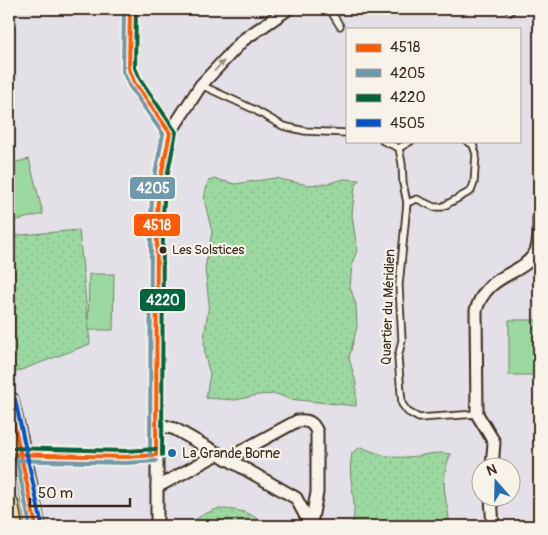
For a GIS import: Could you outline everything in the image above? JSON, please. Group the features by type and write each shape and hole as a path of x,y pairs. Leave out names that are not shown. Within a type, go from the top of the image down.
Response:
{"main road":[{"path":"9,400 16,455 36,526"},
{"path":"9,504 13,526"}],"street":[{"path":"130,9 129,69 134,82 170,133"},
{"path":"157,526 157,215 159,186 170,133 201,85 243,40 288,9"},
{"path":"493,458 494,442 477,414 476,310 479,300 490,286 521,266 535,252 538,242 539,220"},
{"path":"156,487 297,421 306,420 314,425 318,432 317,493 311,525"},
{"path":"157,424 175,429 296,498 311,525"},
{"path":"16,455 126,457 156,455"},
{"path":"492,508 493,526"}],"lane":[{"path":"332,13 340,26"},
{"path":"201,85 284,126 305,131 346,133"},
{"path":"385,142 399,148 409,142"},
{"path":"407,203 417,199 434,207 442,207 471,190 474,184 476,154 473,145 468,142"},
{"name":"Quartier du Méridien","path":"399,148 402,164 402,183 407,203 398,285 402,340 398,367 402,404 408,412 419,418 477,414"}],"green space":[{"path":"29,159 43,214 9,222 9,164"},
{"path":"275,178 308,185 325,184 344,179 359,180 355,186 352,215 357,250 352,264 350,287 356,305 357,327 349,358 356,383 356,406 289,399 277,394 258,395 236,400 206,398 210,374 205,356 204,339 209,303 205,268 212,232 204,199 208,181 216,179 235,184"},
{"path":"79,230 90,344 16,372 9,342 9,236"},
{"path":"89,274 114,274 113,330 88,330"},
{"path":"509,320 538,320 538,375 509,375"},
{"path":"361,447 395,457 440,453 451,454 444,484 449,526 352,526 354,507 350,472 352,453"},
{"path":"217,509 249,514 264,526 191,526 199,517"}],"transit line":[{"name":"4205","path":"124,9 123,71 129,85 163,134 153,185 151,215 150,455"},
{"name":"4518","path":"130,9 129,69 134,82 170,133 159,186 157,215 156,455"},
{"name":"4220","path":"136,9 135,68 140,79 176,132 165,187 163,215 162,455"},
{"name":"4505","path":"15,399 42,525"},
{"name":"4518","path":"9,400 36,526"},
{"name":"4220","path":"9,448 126,451 156,449"},
{"name":"4518","path":"9,454 126,457 156,455"},
{"name":"4205","path":"16,456 30,526"},
{"name":"4205","path":"9,460 126,463 156,461"}],"place":[{"name":"Les Solstices","path":"163,250"},
{"name":"La Grande Borne","path":"172,453"}]}
